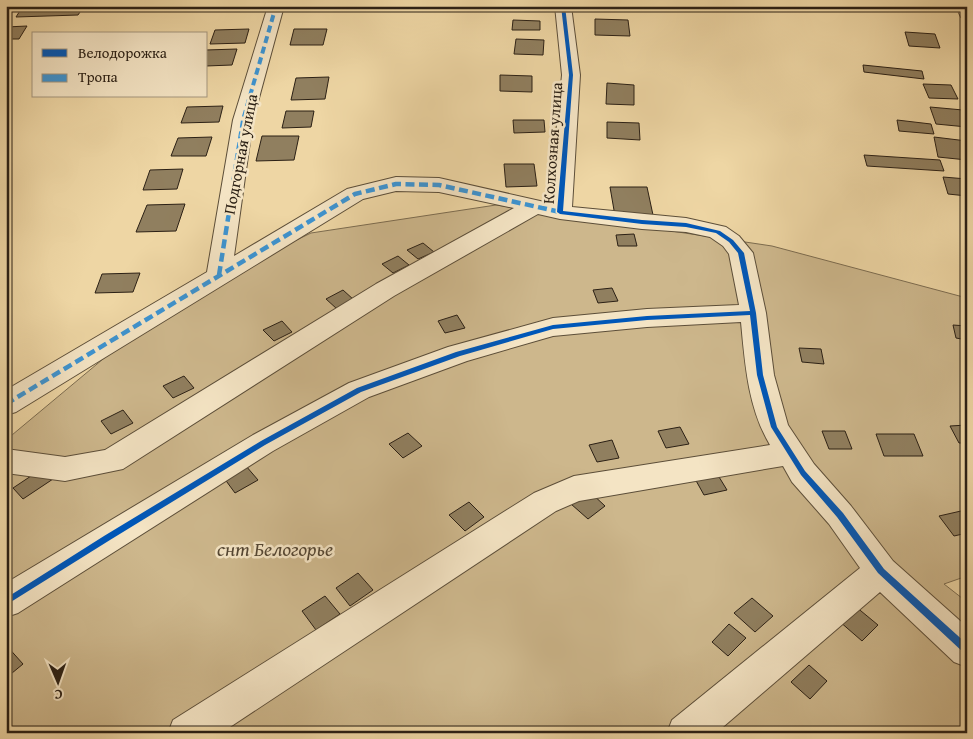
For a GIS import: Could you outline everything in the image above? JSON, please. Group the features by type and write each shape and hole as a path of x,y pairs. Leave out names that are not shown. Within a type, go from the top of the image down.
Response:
{"street":[{"name":"Подгорная улица","path":"219,274 243,120 276,6"},
{"name":"Колхозная улица","path":"563,6 571,75 560,212 642,222 686,224 718,232 731,241 741,253 753,313"},
{"path":"964,6 967,13"},
{"path":"6,404 219,274 355,194 396,184 439,185 560,212"},
{"path":"6,461 65,469 112,461 385,290 533,207"},
{"path":"6,602 255,448 359,390 458,354 553,327 647,318 753,313 760,375 774,427 790,453 803,473 840,515 881,572 967,650"},
{"path":"187,733 545,502 574,489 790,453"},
{"path":"686,733 881,572"}],"green space":[{"name":"снт Белогорье","path":"496,205 772,246 967,298 967,576 944,584 967,602 967,733 6,733 6,440 175,299 311,233"}],"building":[{"path":"23,6 84,6 78,15 16,17"},
{"path":"595,19 628,20 630,36 595,35"},
{"path":"513,20 540,21 540,30 512,30"},
{"path":"27,26 19,39 6,39 6,27"},
{"path":"249,29 245,43 210,44 215,30"},
{"path":"294,29 327,29 323,45 290,45"},
{"path":"905,32 935,34 940,48 909,46"},
{"path":"516,39 544,40 543,55 514,54"},
{"path":"237,49 232,65 208,66 208,50"},
{"path":"863,65 922,71 924,79 864,72"},
{"path":"500,75 532,76 532,92 500,91"},
{"path":"329,77 325,99 291,100 296,78"},
{"path":"607,83 634,85 634,105 606,104"},
{"path":"923,84 951,85 958,99 929,98"},
{"path":"223,106 219,122 181,123 187,107"},
{"path":"930,107 963,110 967,120 967,127 936,124"},
{"path":"286,111 314,111 311,127 282,128"},
{"path":"513,120 544,120 545,132 514,133"},
{"path":"897,120 931,124 934,134 899,131"},
{"path":"607,122 639,123 640,140 607,138"},
{"path":"262,136 299,136 294,160 256,161"},
{"path":"212,137 206,156 171,156 178,138"},
{"path":"934,137 967,141 967,160 938,157"},
{"path":"864,155 940,160 944,171 867,166"},
{"path":"504,164 534,164 537,186 506,187"},
{"path":"183,169 177,189 143,190 150,170"},
{"path":"943,177 967,179 967,196 948,194"},
{"path":"610,187 647,187 653,215 615,216"},
{"path":"185,204 176,231 136,232 147,205"},
{"path":"634,234 637,246 618,246 616,235"},
{"path":"423,243 434,252 418,259 407,250"},
{"path":"398,256 409,265 393,273 382,264"},
{"path":"140,273 133,292 95,293 102,274"},
{"path":"612,288 618,301 598,303 593,290"},
{"path":"343,290 354,300 337,309 326,299"},
{"path":"457,315 465,328 445,333 438,321"},
{"path":"282,321 292,332 274,341 263,330"},
{"path":"953,325 967,326 967,340 956,338"},
{"path":"799,348 821,349 824,364 802,362"},
{"path":"184,376 194,388 173,398 163,386"},
{"path":"123,410 133,423 111,434 101,421"},
{"path":"967,425 967,443 959,443 950,426"},
{"path":"680,427 689,444 666,448 658,431"},
{"path":"822,431 845,431 852,449 829,449"},
{"path":"408,433 422,446 403,458 389,444"},
{"path":"876,434 914,434 923,456 884,456"},
{"path":"612,440 619,458 597,462 589,445"},
{"path":"246,466 258,480 235,493 224,478"},
{"path":"43,468 53,479 23,499 13,488"},
{"path":"716,472 727,490 704,495 694,477"},
{"path":"589,491 605,506 588,519 571,504"},
{"path":"469,502 484,517 465,531 449,515"},
{"path":"961,511 967,518 967,533 954,536 939,516"},
{"path":"358,573 373,590 350,606 336,588"},
{"path":"325,596 340,614 316,630 302,611"},
{"path":"752,598 773,616 755,632 734,613"},
{"path":"855,606 878,625 862,641 839,621"},
{"path":"729,624 746,638 728,656 712,642"},
{"path":"6,645 23,664 6,678"},
{"path":"809,665 827,681 810,699 791,682"}],"marked path":[{"path":"219,275 243,120 276,6"},
{"path":"964,6 967,13"},
{"path":"6,404 355,194 396,184 439,185 560,212"}],"cycle path":[{"path":"563,6 571,75 560,212 642,222 686,225 718,232 731,241 741,253 753,313 760,375 774,427 803,473 840,515 881,571 967,650"},
{"path":"6,602 263,443 359,390 458,354 553,327 647,318 753,313"}]}
